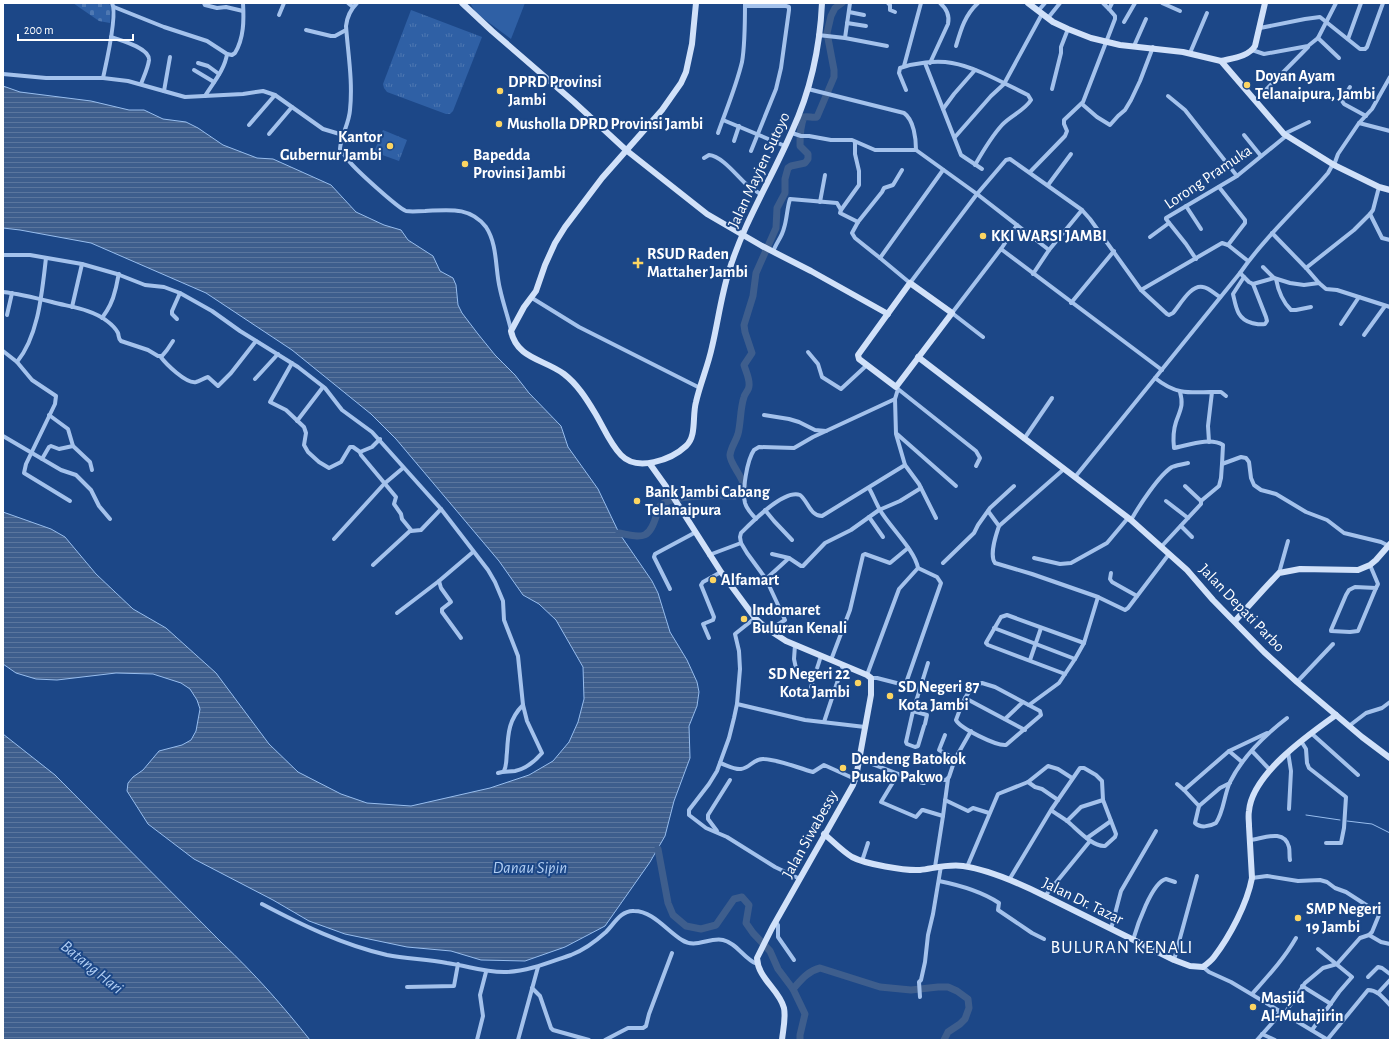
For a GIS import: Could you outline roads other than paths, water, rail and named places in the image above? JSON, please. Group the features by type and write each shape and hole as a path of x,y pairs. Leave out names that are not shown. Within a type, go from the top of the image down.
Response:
{"street":[{"path":"204,3 205,5 215,8 226,7 243,11"},
{"path":"103,78 111,37 113,5 145,20 207,41 227,54 232,55 235,54 240,42 243,24 243,3"},
{"path":"279,15 284,3"},
{"path":"348,3 353,6"},
{"path":"357,3 353,6 347,18 346,30 351,73 351,108 350,118 343,135 340,149 350,162 390,199 405,210 413,212 463,211 472,215 486,228 496,257 500,288 515,343 523,352 554,368 574,383 591,406 616,450 622,457 630,461 650,464 696,532 709,555 755,618 769,630 795,645 869,676 920,689"},
{"path":"462,3 626,150 707,214 772,252 811,271 888,314"},
{"path":"511,331 524,307 536,291 545,265 565,227 597,184 662,110 681,83 686,72 692,44 696,3"},
{"name":"Jalan Mayjen Sutoyo","path":"650,464 663,460 680,451 690,441 692,435 694,408 712,347 729,271 743,235 785,146 797,135 821,35 822,3"},
{"path":"845,38 850,3"},
{"path":"888,3 890,5 890,10 895,12"},
{"path":"904,66 921,3"},
{"path":"940,3 946,10 949,19 927,63 961,155 982,169"},
{"path":"956,46 963,23 978,3"},
{"path":"1028,3 1048,18 1068,30 1106,41 1190,53 1221,61 1248,54 1252,50 1255,46 1260,28 1265,3"},
{"path":"955,137 991,96 1004,84 1045,3"},
{"path":"1048,18 1060,3"},
{"path":"1030,172 1065,136 1067,131 1064,120 1082,104 1115,19 1115,16 1103,3"},
{"path":"1109,9 1112,3"},
{"path":"1124,22 1134,3"},
{"path":"1162,3 1180,11"},
{"path":"1256,101 1308,46 1318,38 1336,3"},
{"path":"1348,39 1361,3"},
{"path":"1260,28 1320,17 1360,49 1366,48 1383,3"},
{"path":"718,133 738,78 742,62 745,5 789,5 779,78 759,134 751,151"},
{"path":"849,12 864,15"},
{"path":"1190,53 1207,13"},
{"path":"1134,46 1146,19"},
{"path":"847,23 866,26"},
{"path":"306,30 322,35 333,36 346,30"},
{"path":"1052,89 1061,53 1061,47 1068,30"},
{"path":"821,35 887,46"},
{"path":"111,37 136,46 148,55 149,59 141,84"},
{"path":"1318,38 1339,58"},
{"path":"1252,50 1264,54 1308,46"},
{"path":"1082,104 1098,117 1110,124 1125,110 1131,100 1153,47"},
{"path":"205,96 219,74 227,54"},
{"path":"164,90 170,57"},
{"path":"1221,61 1285,135 1333,164 1379,187 1389,188"},
{"path":"906,90 899,73 900,68 904,66 927,63 950,62 969,67 1028,95 1030,100 1027,105 1002,124 988,142 976,165"},
{"path":"198,63 208,66 219,74"},
{"path":"194,70 214,82"},
{"path":"943,109 975,70"},
{"path":"3,74 46,78 103,78 128,80 185,97 243,94 263,91 275,95 316,126 332,133 343,135"},
{"path":"1075,477 1240,273 1248,261 1328,173 1338,154 1359,123 1372,109 1390,77"},
{"path":"1350,87 1342,101 1344,104 1366,116"},
{"path":"808,89 904,113 908,116 914,132 916,139 916,150"},
{"path":"249,125 275,95"},
{"path":"1168,96 1177,102 1192,119 1237,176"},
{"path":"269,134 292,107"},
{"path":"723,120 785,146"},
{"name":"Lorong Pramuka","path":"1169,223 1166,219 1167,217 1237,176 1285,135 1308,122"},
{"path":"1359,123 1390,131"},
{"path":"734,141 739,126"},
{"path":"797,135 842,141 852,140 875,150 916,150 977,194 1050,250"},
{"path":"1244,135 1261,156"},
{"path":"840,210 859,185 859,172 855,154 855,142"},
{"path":"1048,185 1071,154"},
{"path":"704,158 709,155 714,156 725,164 746,184 762,195"},
{"path":"976,466 980,458 976,451 859,359 859,353 977,194 1008,159 1030,172 1082,210 1090,218 1141,290 1169,315 1173,313 1192,289 1198,287 1206,288 1220,297"},
{"path":"902,170 893,184 884,188 880,196 858,222 852,232 852,236 910,283 983,337"},
{"path":"880,258 943,170"},
{"path":"820,202 825,175"},
{"path":"1219,187 1245,220 1245,223 1228,245"},
{"path":"1306,268 1354,230 1370,214 1373,210 1374,201 1379,187"},
{"path":"772,252 783,233 790,199 837,203 841,214 858,222"},
{"path":"1186,206 1201,229"},
{"path":"1033,274 1082,210"},
{"path":"1370,214 1382,238 1390,240"},
{"path":"1150,237 1169,223 1196,259"},
{"path":"936,518 921,488 905,465 896,434 895,399 897,388 918,357 1001,249 1017,225"},
{"path":"1272,233 1325,289 1337,290 1388,306 1364,334"},
{"path":"1141,290 1225,243 1248,261"},
{"path":"1001,249 1162,370"},
{"path":"1071,303 1114,251"},
{"path":"3,255 30,255 82,264 119,274 145,285 164,287 180,293 212,311 292,363 324,387 342,410 380,439 403,468 441,510 488,570 503,601 504,620 518,656 523,705 532,734 542,753 529,765 515,771 504,771 498,773"},
{"path":"17,362 35,329 46,258"},
{"path":"72,307 78,288 82,264"},
{"path":"1262,267 1275,279 1284,302 1291,310 1311,307"},
{"path":"1240,273 1253,284 1266,317 1267,321 1265,324 1260,325 1247,322 1239,316 1233,294 1244,277"},
{"path":"102,318 113,299 119,274"},
{"path":"1253,284 1275,279 1304,285 1319,283"},
{"path":"3,292 88,311 102,318 111,325 118,332 119,340 148,350 160,356 171,368 190,381 196,382 208,377 218,386 231,373 256,341"},
{"path":"7,315 12,293"},
{"path":"177,319 172,314 172,311 180,293"},
{"path":"1341,324 1359,297"},
{"path":"532,298 580,327 700,388"},
{"path":"160,356 167,350 173,340"},
{"path":"3,351 17,362 32,380 56,396 56,400 26,464 24,472 70,501"},
{"path":"808,352 818,364 822,377 841,389 867,365"},
{"path":"255,379 278,354"},
{"name":"Jalan Depati Parbo","path":"918,357 1130,519 1187,570 1213,600 1296,682 1390,758"},
{"path":"292,363 270,402 286,410 304,427 306,431 304,445 308,452 327,468 331,468 341,462 350,447 353,447 360,452 384,484 396,497 394,504 401,514 402,519 411,531"},
{"path":"1155,378 1164,385 1180,392 1221,392 1226,396"},
{"path":"297,421 324,387"},
{"path":"1161,547 1199,506 1201,501 1219,486 1222,478 1223,445 1209,442 1174,448 1173,438 1175,426 1181,411 1182,403 1180,392"},
{"path":"1209,442 1208,426 1212,392"},
{"path":"1024,439 1052,398"},
{"path":"756,519 747,508 744,498 750,460 754,450 759,447 794,448 826,431 895,399"},
{"path":"49,415 68,429 73,446 90,462 92,470"},
{"path":"764,415 789,419 815,430 826,431"},
{"path":"896,434 956,486"},
{"path":"3,436 61,470 79,477 91,490 99,506 110,519"},
{"path":"360,452 369,449 380,439"},
{"path":"42,459 48,447 51,446 59,449 73,446"},
{"path":"1222,464 1241,457 1246,458 1249,462 1251,478 1254,485 1261,490 1276,494 1306,512 1327,520 1344,533 1389,545 1370,566 1358,570 1300,569 1279,574"},
{"path":"1034,558 1060,564 1071,563 1107,543 1130,519 1142,500 1164,474 1172,467 1188,463"},
{"path":"769,630 785,620 766,579 741,543 740,535 765,510 783,498 795,493 803,497 816,515 822,516 905,465"},
{"path":"334,539 384,484 403,468"},
{"path":"1064,469 999,526 992,557 995,563 1098,597 1127,610 1169,554"},
{"path":"943,564 974,533 988,511 1014,486"},
{"path":"1185,486 1201,501"},
{"path":"869,488 879,510 908,548 918,568 937,577 941,582 904,685"},
{"path":"772,554 789,558 803,566 825,543 852,530 879,510 900,501 921,488"},
{"path":"1166,500 1188,518"},
{"path":"373,565 411,531 421,530 441,510"},
{"path":"765,510 792,540"},
{"path":"988,511 999,526"},
{"path":"869,517 883,537"},
{"path":"1181,526 1192,537"},
{"path":"670,589 654,557 655,554 696,532"},
{"path":"1235,621 1279,574 1288,541"},
{"path":"709,555 741,543"},
{"path":"831,660 850,610 863,555 865,554 879,558 890,563 908,548"},
{"path":"397,613 439,581 473,552"},
{"path":"766,579 789,558"},
{"path":"1370,566 1378,584 1358,631 1331,631 1349,590 1355,587 1376,588"},
{"path":"869,676 899,589 918,568"},
{"path":"709,638 703,624 713,620 714,617 701,585 703,582 721,572"},
{"path":"1111,573 1110,579 1112,582 1137,596"},
{"path":"439,581 441,588 451,602 442,609 442,612 461,638"},
{"path":"1030,705 1056,686 1066,674 1084,643 1098,597"},
{"path":"1066,674 987,644 987,641 1001,617 1007,615 1084,643"},
{"path":"755,618 735,634 740,662 737,704 729,738 720,763 710,784 689,812 689,815 706,828 717,832 775,867 800,879"},
{"path":"994,628 1075,659"},
{"path":"1030,660 1041,628"},
{"path":"1296,682 1333,644"},
{"path":"795,645 794,658 797,673"},
{"path":"811,687 821,656"},
{"path":"913,711 927,715 918,746 915,747 906,744 906,742 913,711 928,663"},
{"path":"824,722 843,665"},
{"name":"Jalan Siwabessy","path":"757,964 758,954 855,779 871,695 869,676"},
{"path":"982,683 995,687 1030,705 1040,711 1042,714 1040,717 1008,744 1002,746 971,731 958,723 956,720 960,706 965,698 973,687 982,683"},
{"path":"965,698 1025,730"},
{"path":"1005,719 1023,702"},
{"path":"1349,726 1366,713 1382,708 1390,702"},
{"path":"737,704 805,720 865,727"},
{"path":"504,771 506,766 510,723 515,713 523,705"},
{"path":"1336,715 1288,752 1270,770 1258,787 1248,811 1252,878 1251,887 1229,933 1213,958 1203,967 1209,972 1231,982 1285,1013 1327,1040 1368,990 1378,993 1390,1004"},
{"path":"1230,783 1220,788 1199,806 1195,820 1197,825 1204,826 1216,823 1230,783 1242,762 1270,732 1287,718"},
{"path":"920,997 919,982 921,980 925,962 928,935 939,881 938,867 948,779 955,759 971,731"},
{"path":"1184,790 1229,751 1270,732"},
{"path":"1311,734 1358,775"},
{"path":"945,735 940,750 955,759"},
{"path":"1301,741 1306,749 1309,768 1346,797 1344,828 1341,843 1326,844"},
{"path":"1229,751 1242,762"},
{"path":"1252,751 1270,770"},
{"path":"1288,752 1291,771 1289,809"},
{"path":"720,763 742,769 757,759 764,759 777,761 813,772 824,765 855,779"},
{"path":"858,759 922,784 928,779 948,779"},
{"path":"967,867 989,813 999,793 1028,782 1048,766 1058,769 1072,778"},
{"path":"1010,880 1051,810 1072,778 1078,770 1082,768 1096,775 1102,781 1103,800 1116,836 1103,846 1089,839 1051,810"},
{"path":"898,774 886,792 882,802 916,817 922,810 943,816"},
{"path":"717,832 708,819 708,815 730,780"},
{"path":"1028,782 1035,787 1042,789 1058,800"},
{"path":"1177,784 1199,806"},
{"path":"945,800 968,811 973,808 989,813"},
{"path":"1067,822 1081,807 1103,800"},
{"path":"1045,896 1089,839 1111,821"},
{"path":"1111,929 1121,891 1156,831"},
{"name":"Jalan Dr. Tazar","path":"824,834 851,856 862,860 920,870 953,865 967,867 1010,880 1174,960 1190,966 1203,967"},
{"path":"1250,840 1273,835 1283,838 1289,847 1290,860"},
{"path":"862,860 868,843"},
{"path":"1174,960 1197,876"},
{"path":"1252,878 1267,876 1298,881 1320,880 1328,882 1335,888 1346,892 1374,910 1379,915 1372,932 1369,935 1360,938 1337,964 1323,968 1302,986 1285,1013"},
{"path":"1133,940 1144,907 1160,882 1166,879 1175,882"},
{"path":"939,881 964,887 991,898 999,903 998,910 1032,933 1044,939"},
{"path":"262,904 304,926 362,949 409,958 458,964 486,972 507,972 538,967 578,952 590,945 606,932 620,916 627,911 641,911 650,915 677,937 688,943 720,940 729,942 757,964 784,1010 782,1040"},
{"path":"776,922 778,925 778,937 794,960"},
{"path":"1369,935 1381,942 1390,944"},
{"path":"1252,994 1277,965 1296,938"},
{"path":"1312,1030 1339,992 1352,977 1318,949"},
{"path":"605,1040 628,1028 643,1028 646,1026 649,1014 672,953"},
{"path":"407,987 454,986 458,964"},
{"path":"518,1040 538,967"},
{"path":"1368,977 1378,967 1390,974"},
{"path":"477,1040 483,1016 480,995 486,972"},
{"path":"1378,993 1390,980"},
{"path":"1302,986 1331,1004"},
{"path":"532,988 540,996 553,1030 589,1040"},
{"path":"1257,1040 1274,1021 1280,1011"},
{"path":"1262,1034 1275,1040"}],"water":[{"name":"Danau Sipin","path":"3,86 20,92 91,101 129,110 144,110 163,119 186,122 198,128 223,145 257,158 273,159 331,185 356,212 384,225 401,230 408,240 433,256 440,271 453,278 456,285 458,305 462,313 495,355 561,426 568,447 598,489 619,533 652,581 658,593 670,632 687,660 697,682 699,692 697,706 689,726 690,758 674,801 665,836 650,862 605,926 565,947 525,961 481,960 451,951 407,947 345,934 309,921 273,900 194,859 148,824 127,791 128,783 133,777 143,770 159,751 182,745 191,740 196,731 200,709 197,700 190,689 181,683 153,674 116,673 57,680 36,679 16,673 3,664 3,512 51,529 65,537 96,574 133,609 166,628 216,673 269,744 298,772 341,794 367,803 411,806 490,788 529,775 553,761 569,742 578,722 584,699 583,667 556,620 539,604 523,595 499,561 396,439 371,414 292,350 206,293 91,243 3,228"},
{"name":"Batang Hari","path":"3,734 55,775 257,978 310,1040 3,1040"}],"waterway":[{"path":"619,533 634,536 640,536 648,533 654,522 659,507 671,500 698,496 735,496 741,493 744,488 741,477 731,460 730,455 731,449 738,434 743,402 749,386 744,365 752,353 744,325 753,296 756,273 776,228 777,208 785,193 785,179 788,168 805,163 808,159 808,154 800,146 800,131 804,117 817,117 834,77 827,33 831,16 835,8 842,3"},
{"path":"1306,815 1340,820"},
{"path":"1347,821 1372,824 1390,833"},
{"path":"658,849 668,903 673,915 686,926 701,929 716,925 734,899 742,897 749,905 746,923 770,951 778,969 793,989 805,1014 800,1040"},
{"path":"793,989 808,974 820,968 880,987 911,990 948,987 957,991 968,999 969,1008 965,1019 948,1032 944,1040"}],"place":[{"name":"Doyan Ayam Telanaipura, Jambi","path":"1247,85"},
{"name":"DPRD Provinsi Jambi","path":"500,91"},
{"name":"Musholla DPRD Provinsi Jambi","path":"499,124"},
{"name":"Kantor Gubernur Jambi","path":"390,146"},
{"name":"Bapedda Provinsi Jambi","path":"465,164"},
{"name":"KKI WARSI JAMBI","path":"983,236"},
{"name":"RSUD Raden Mattaher Jambi","path":"638,263"},
{"name":"Bank Jambi Cabang Telanaipura","path":"637,501"},
{"name":"Alfamart","path":"713,580"},
{"name":"Indomaret Buluran Kenali","path":"744,619"},
{"name":"SD Negeri 22 Kota Jambi","path":"858,683"},
{"name":"SD Negeri 87 Kota Jambi","path":"890,696"},
{"name":"Dendeng Batokok Pusako Pakwo","path":"843,768"},
{"name":"SMP Negeri 19 Jambi","path":"1298,918"},
{"name":"Masjid Al-Muhajirin","path":"1253,1007"}],"district":[{"name":"BULURAN KENALI","path":"1122,948"}]}
